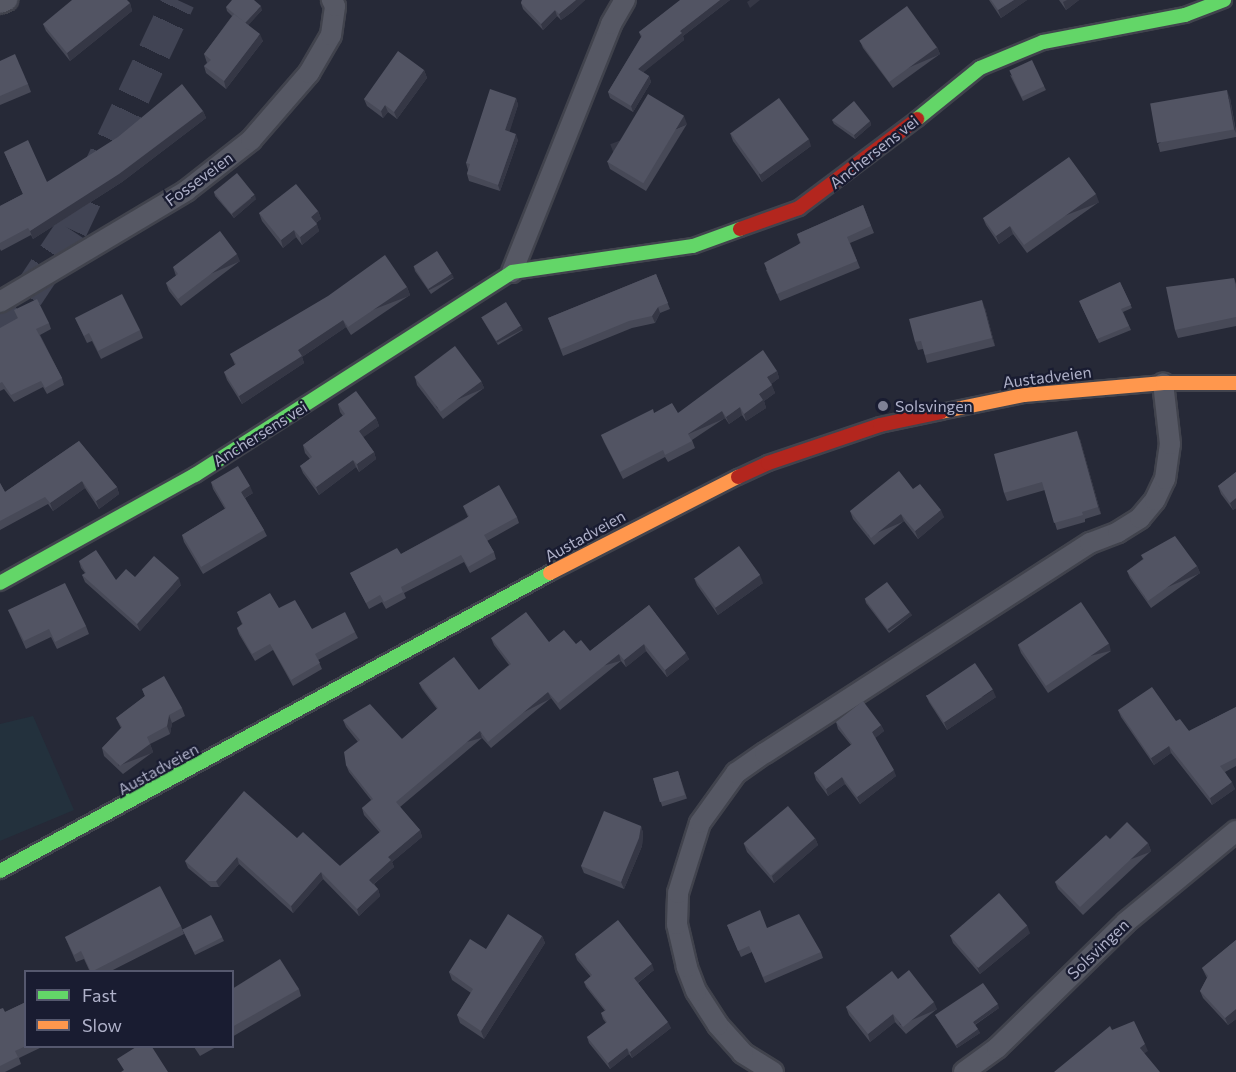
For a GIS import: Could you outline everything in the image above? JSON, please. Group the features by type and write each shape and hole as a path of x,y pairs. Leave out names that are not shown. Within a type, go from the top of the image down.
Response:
{"street":[{"path":"0,3 7,0"},
{"name":"Fosseveien","path":"0,302 186,191 251,140 281,110 326,45 335,6 332,0"},
{"path":"512,272 611,24 625,0"},
{"name":"Anchersens vei","path":"0,583 195,475 512,272 693,246 799,208 860,165 980,68 1043,42 1185,15 1224,0"},
{"path":"773,1072 743,1053 718,1025 696,992 687,967 677,924 678,893 700,823 736,773 1082,548 1140,518 1155,500 1165,479 1170,444 1162,383"},
{"name":"Austadveien","path":"0,871 628,531 768,463 880,425 965,405 1080,389 1162,383 1236,383"},
{"name":"Solsvingen","path":"964,1072 997,1048 1134,914 1236,831"}],"shaded area":[{"path":"33,716 74,810 0,841 0,724"}],"building":[{"path":"72,0 127,0 130,3 67,53 43,24"},
{"path":"232,0 254,0 261,6 245,23 226,7"},
{"path":"522,0 576,0 559,14 555,10 541,24 521,3"},
{"path":"680,0 720,0 680,31 682,33 638,69 649,76 631,106 608,92 642,36 639,32"},
{"path":"991,0 1014,0 998,10"},
{"path":"907,6 937,47 889,82 859,41"},
{"path":"234,14 260,34 224,81 204,66 211,60 204,54"},
{"path":"398,51 424,70 394,112 385,105 381,111 364,99"},
{"path":"15,54 28,84 0,96 0,61"},
{"path":"1032,60 1044,86 1022,97 1009,71"},
{"path":"182,84 203,111 119,174 30,231 28,228 0,243 0,206 23,194 4,152 28,140 47,182 118,137"},
{"path":"490,89 516,98 505,130 516,134 498,185 467,174 470,164 466,163"},
{"path":"1227,90 1234,129 1157,143 1150,104"},
{"path":"648,94 684,116 643,183 607,162"},
{"path":"779,98 809,139 760,175 730,133"},
{"path":"854,101 870,121 854,135 832,120"},
{"path":"1069,157 1096,194 1024,245 1010,226 996,236 983,218"},
{"path":"237,173 255,195 231,214 214,192"},
{"path":"296,184 318,211 311,217 317,224 300,237 294,230 281,240 259,213"},
{"path":"863,205 871,226 847,237 857,261 777,294 764,263 801,243 797,234"},
{"path":"220,231 237,254 178,299 166,283 178,274 173,267"},
{"path":"437,251 452,274 428,289 414,266"},
{"path":"385,255 407,287 348,327 343,320 298,350 302,356 239,396 224,372 236,364 230,354 328,296"},
{"path":"656,274 668,303 658,307 652,316 629,321 561,349 548,318"},
{"path":"1234,278 1236,317 1175,330 1166,287"},
{"path":"1120,282 1131,305 1121,309 1129,326 1097,339 1079,301"},
{"path":"122,294 140,330 98,351 89,333 84,336 75,318"},
{"path":"37,299 49,323 36,329 62,378 45,388 41,381 11,395 2,382 0,383 0,328 18,318 14,310"},
{"path":"982,300 992,338 925,355 921,341 915,342 909,319"},
{"path":"506,302 521,326 496,341 481,317"},
{"path":"455,346 481,381 441,412 414,377"},
{"path":"763,350 777,371 767,377 772,385 759,394 763,400 744,414 740,407 726,417 722,411 688,434 692,441 665,455 663,450 620,472 601,435 653,409 654,413 672,403 678,413"},
{"path":"356,391 376,418 359,431 374,452 357,464 353,460 316,487 300,466 312,457 303,445 345,414 338,404"},
{"path":"1077,431 1098,507 1082,512 1083,515 1054,523 1042,482 1004,493 994,454"},
{"path":"79,441 117,487 96,501 82,481 50,503 45,497 0,521 0,483 5,492"},
{"path":"238,466 250,486 241,492 264,530 201,567 182,535 226,508 211,482"},
{"path":"899,471 913,489 920,484 941,510 915,531 901,514 871,538 850,511"},
{"path":"1236,472 1236,498 1230,503 1218,486"},
{"path":"499,485 517,517 484,535 494,552 468,567 461,555 401,587 403,592 384,602 380,595 366,603 350,573 397,548 401,554 464,520 469,516 463,506"},
{"path":"1175,536 1197,566 1148,601 1127,571 1144,559 1141,555"},
{"path":"739,546 760,575 716,607 695,578"},
{"path":"96,550 116,580 126,569 135,577 154,556 179,578 137,624 82,575 86,573 79,561"},
{"path":"887,582 910,612 888,629 865,599"},
{"path":"65,583 86,626 55,642 49,629 24,641 8,610"},
{"path":"270,593 279,608 295,600 312,629 345,612 355,632 315,654 320,663 291,680 270,644 252,654 237,628 243,624 237,612"},
{"path":"1081,602 1109,643 1046,686 1018,644"},
{"path":"649,605 686,653 665,670 644,644 624,660 619,654 558,703 548,692 488,742 480,731 396,802 420,830 388,857 391,860 369,880 378,889 357,909 321,872 291,906 237,857 216,881 208,881 185,861 244,791 297,838 303,832 340,866 381,831 362,808 373,799 346,765 344,752 360,740 343,720 370,704 402,739 438,708 419,683 454,657 479,690 511,664 491,638 526,612 549,642 564,630 576,644 581,640 590,651"},
{"path":"975,663 993,690 944,723 926,696"},
{"path":"164,676 182,708 169,715 167,726 147,737 150,744 120,766 102,748 122,727 116,718 145,696 142,689"},
{"path":"1152,687 1176,721 1180,719 1189,731 1236,707 1236,758 1220,766 1232,782 1210,798 1169,746 1151,758 1118,710"},
{"path":"863,701 881,725 872,732 894,770 857,797 842,777 826,789 814,773 852,744 836,722"},
{"path":"678,771 685,795 660,802 653,778"},
{"path":"788,806 815,838 771,875 744,843"},
{"path":"604,811 641,826 639,838 621,882 581,866"},
{"path":"1127,822 1148,843 1080,907 1055,882 1106,835 1110,839"},
{"path":"160,886 181,926 95,970 90,970 81,951 74,955 65,937"},
{"path":"999,893 1027,925 978,968 950,936"},
{"path":"760,910 767,928 799,914 821,952 763,977 749,946 738,951 727,925"},
{"path":"508,914 542,936 481,1031 457,1015 473,989 449,972 470,939 486,949"},
{"path":"211,915 222,937 194,952 182,930"},
{"path":"618,920 652,964 634,978 668,1022 630,1052 627,1048 608,1063 587,1037 607,1022 601,1013 606,1010 584,982 592,975 575,954"},
{"path":"1236,940 1236,1009 1225,1018 1200,991 1208,976 1202,968"},
{"path":"280,959 299,989 234,1026 234,988"},
{"path":"909,970 934,1002 903,1027 893,1014 868,1034 846,1007 892,971 898,979"},
{"path":"983,983 998,1004 973,1022 978,1029 956,1045 935,1015"},
{"path":"24,1003 24,1047 15,1051 18,1057 0,1066 0,1009 3,1008 5,1012"},
{"path":"1134,1021 1145,1044 1140,1048 1160,1072 1054,1072 1110,1026 1112,1030"},
{"path":"134,1048 153,1048 168,1072 121,1072 124,1070 117,1059"}],"tunnel":[{"path":"0,336 71,229 179,0"}],"traffic: fast":[{"path":"917,119 980,68 1043,42 1185,15 1224,0"},
{"path":"0,583 195,475 512,272 693,246 740,229"},
{"path":"0,871 550,573"}],"traffic: slow":[{"path":"941,412 1024,395 1163,383 1236,383"},
{"path":"550,573 738,477"}],"traffic: jam":[{"path":"740,229 799,208 917,119"},
{"path":"738,477 768,463 880,425 941,412"}],"place":[{"name":"Solsvingen","path":"883,406"}]}
